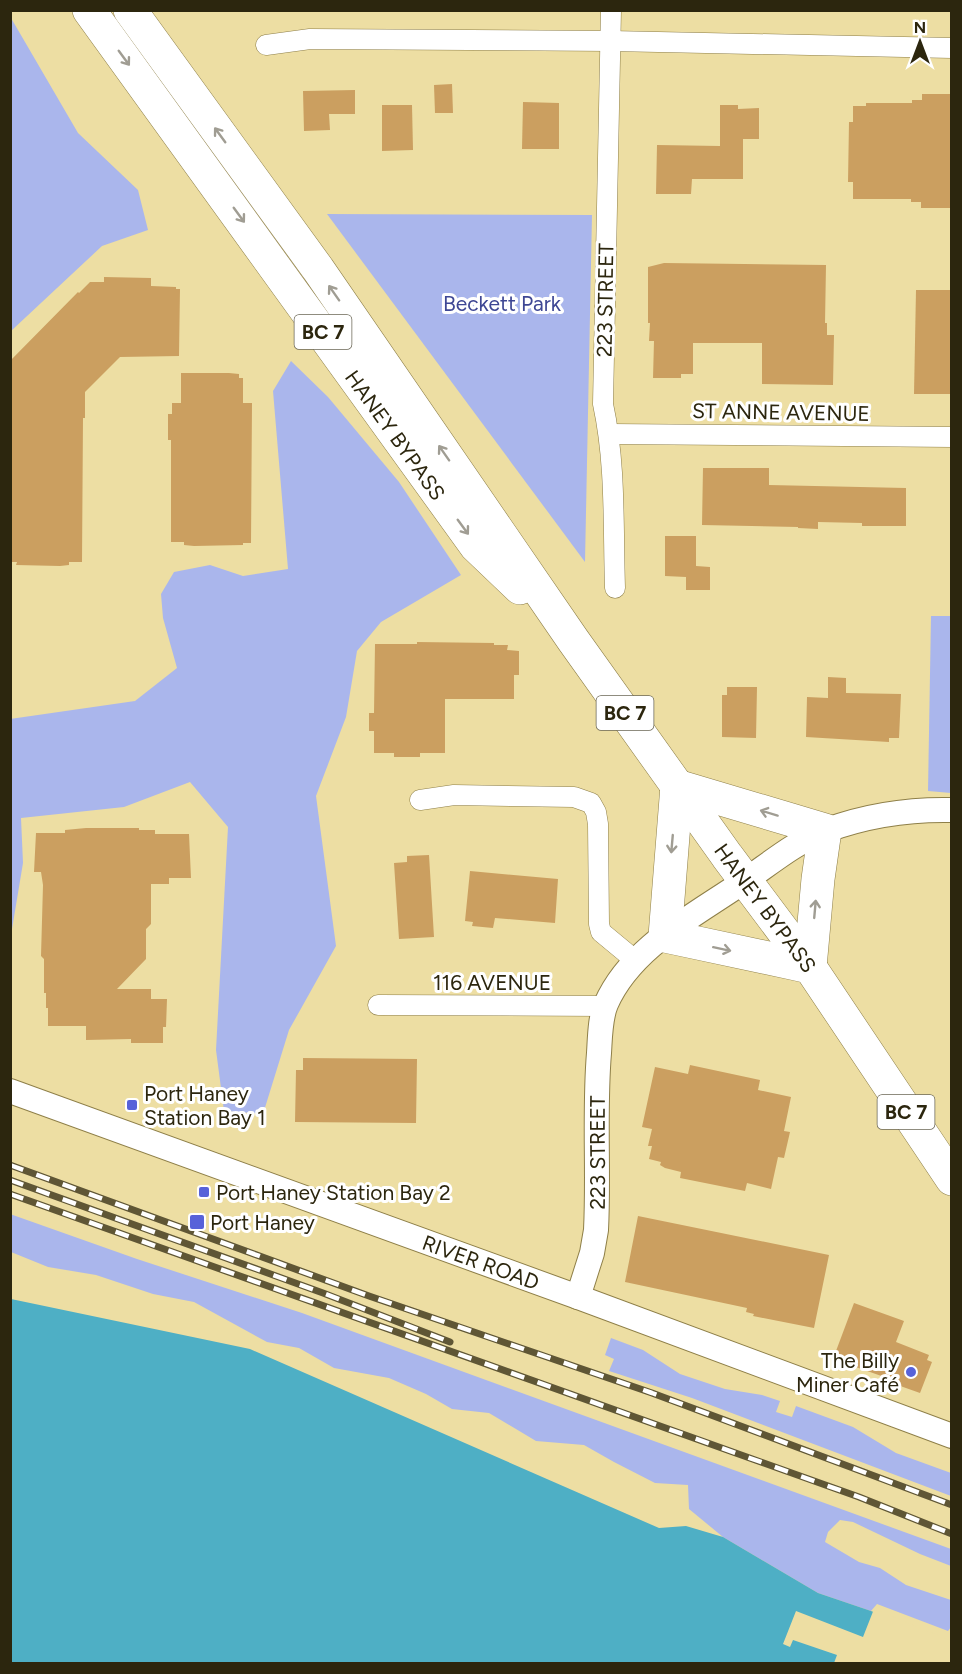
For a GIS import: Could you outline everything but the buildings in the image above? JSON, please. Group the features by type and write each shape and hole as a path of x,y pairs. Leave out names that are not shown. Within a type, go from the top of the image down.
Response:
{"highway":[{"name":"HANEY BYPASS","path":"89,10 476,546 573,640"},
{"name":"HANEY BYPASS","path":"130,10 318,269 573,640 810,968 951,1179"},
{"path":"677,786 825,830 810,968 664,936 677,786"}],"street":[{"name":"223 STREET","path":"611,10 603,404 610,434 615,588"},
{"path":"266,45 310,39 611,41 951,48"},
{"name":"ST ANNE AVENUE","path":"610,434 951,437"},
{"path":"420,800 454,795 574,796 591,803 596,812 598,824 601,932 636,961"},
{"path":"606,1006 619,982 636,961 664,936 745,881 784,851 825,830 884,813 951,810"},
{"name":"116 AVENUE","path":"378,1005 606,1006"},
{"name":"223 STREET","path":"578,1297 592,1253 596,1230 597,1071 606,1006"},
{"name":"RIVER ROAD","path":"10,1091 578,1297 951,1436"}],"green space":[{"path":"11,18 78,133 138,190 148,230 102,246 11,331"},
{"name":"Beckett Park","path":"327,214 592,215 585,562"},
{"path":"291,361 328,397 399,482 461,575 381,622 357,651 346,717 316,796 336,946 289,1030 263,1114 224,1111 216,1050 228,827 190,782 124,807 21,818 23,863 11,935 10,719 135,701 177,668 163,618 161,594 174,572 210,565 243,576 288,569 273,391"},
{"path":"931,616 951,616 951,793 928,791"},
{"path":"10,1214 137,1259 302,1313 951,1549 951,1566 853,1522 840,1520 828,1532 825,1542 859,1562 880,1568 906,1585 951,1600 951,1627 948,1631 877,1604 871,1611 818,1593 723,1537 689,1509 688,1485 655,1483 584,1445 536,1441 489,1413 452,1409 426,1394 389,1378 334,1368 299,1348 267,1342 194,1302 153,1294 96,1275 48,1267 11,1252"},
{"path":"611,1338 643,1350 680,1374 725,1389 762,1395 780,1401 776,1412 792,1417 796,1406 853,1427 896,1453 951,1473 951,1496 692,1398 609,1371 614,1359 605,1355"}],"shaded area":[{"path":"11,1299 250,1349 659,1528 686,1526 723,1537 818,1593 871,1611 952,1644 951,1664 11,1664"}],"pier":[{"path":"874,1609 952,1641 951,1663 834,1663 837,1655 793,1640 790,1647 783,1644 796,1611 863,1637"}],"railway":[{"path":"10,1165 369,1296 652,1393 952,1505"},
{"path":"10,1180 323,1293 450,1342"},
{"path":"10,1194 859,1497 952,1534"}],"place":[{"name":"Port Haney Station Bay 1","path":"132,1105"},
{"name":"Port Haney Station Bay 2","path":"204,1192"},
{"name":"Port Haney","path":"197,1222"},
{"name":"The Billy Miner Café","path":"911,1372"}]}
